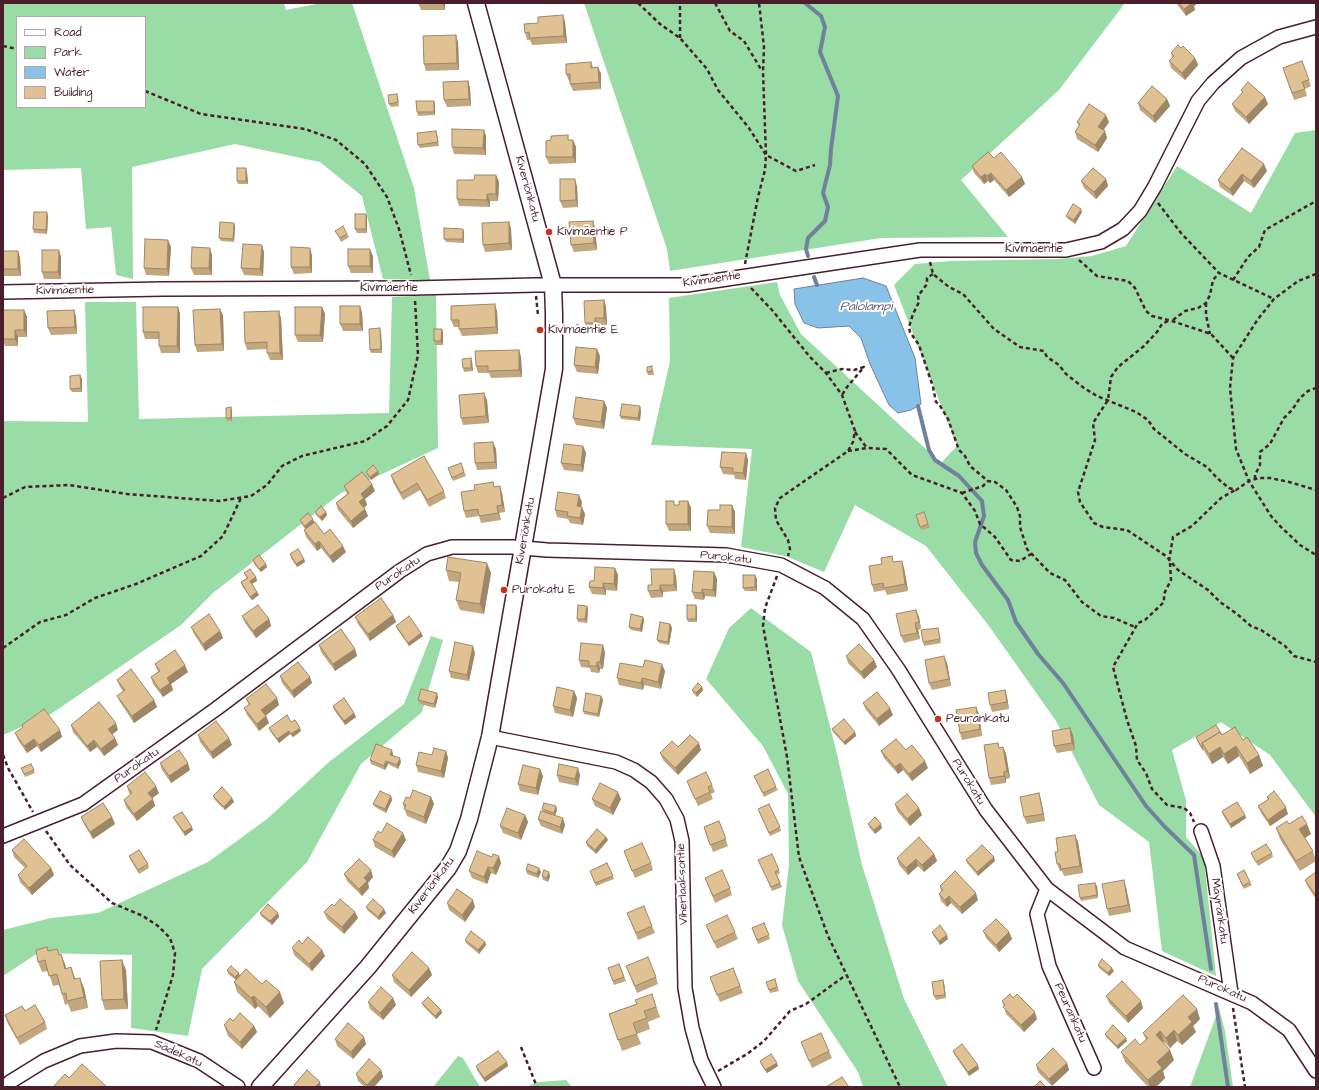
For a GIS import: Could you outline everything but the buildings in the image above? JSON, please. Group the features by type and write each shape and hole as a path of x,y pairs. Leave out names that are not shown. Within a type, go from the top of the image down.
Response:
{"street":[{"name":"Kiveriönkatu","path":"260,1087 373,961 448,868 458,851 469,819 490,737 554,369 553,285 476,3"},
{"name":"Kivimäentie","path":"3,292 163,288 414,288 535,285 687,285 920,250 1066,250 1101,242 1123,229 1140,211 1198,101 1213,83 1241,58 1279,37 1316,27"},
{"name":"Purokatu","path":"3,836 40,823 83,804 216,709 400,571 427,554 452,547 726,555 781,565 825,588 863,619 898,669 986,810 1047,889 1125,948 1252,1003 1289,1030 1316,1071"},
{"name":"Viherlaaksontie","path":"490,737 616,762 634,770 651,782 666,799 677,819 682,841 685,988 692,1028 701,1060 712,1082"},
{"name":"Mäyränkatu","path":"1201,831 1213,866 1231,993"},
{"name":"Peurankatu","path":"1047,889 1037,914 1049,966 1094,1068"},
{"name":"Sädekatu","path":"4,1087 44,1061 80,1046 116,1041 152,1042 199,1062 238,1087"}],"path":[{"path":"638,3 660,24 680,38 707,69 718,90 749,128 766,155 796,171 815,165"},
{"path":"680,3 680,38"},
{"path":"715,3 720,8 730,31 744,41 763,72"},
{"path":"760,3 764,47 763,72 766,155 765,170 758,197 743,276 753,291 772,310 810,357 826,373 842,396 855,431 867,448"},
{"path":"3,46 16,49"},
{"path":"3,498 24,488 69,485 180,499 219,501 251,496 267,485 282,466 302,456 365,442 387,426 408,400 418,355 414,288 399,230 387,197 365,164 336,140 305,129 201,114 146,91"},
{"path":"1150,194 1181,233 1219,273 1274,299"},
{"path":"1233,280 1248,257 1259,247 1265,230 1316,201"},
{"path":"920,250 929,261 933,274 949,287 963,294 994,329 1020,347 1044,351 1047,356 1059,364 1066,374 1084,388 1136,412 1148,420 1154,429 1184,454 1207,467 1217,478 1230,488 1236,490"},
{"path":"1066,250 1072,256 1083,262 1092,274 1128,281 1135,288 1146,311 1152,316 1168,321"},
{"path":"1210,334 1206,315 1206,303 1210,295 1213,280 1219,273"},
{"path":"933,274 927,278 927,284 918,296 919,302 909,327 910,332 919,345 934,387 936,402 939,404 948,419 959,450 965,456 970,466 988,481 995,482 1006,490 1018,507 1020,527 1027,549 1031,554 1050,573 1065,580 1082,602 1101,616 1114,618 1136,627"},
{"path":"1316,274 1298,281 1274,299 1258,319 1233,358 1230,388 1232,421 1236,449 1249,481 1271,516 1280,526 1300,545 1316,555"},
{"path":"535,285 539,323"},
{"path":"1206,303 1198,308 1185,311 1172,320 1162,324 1144,346 1118,367 1112,377 1108,400 1093,422 1095,440 1078,492 1080,502 1094,523 1103,527 1127,530 1208,590 1220,602 1251,626 1261,630 1285,646 1294,656 1316,662"},
{"path":"1172,320 1210,334 1233,358"},
{"path":"826,373 842,369 854,370 864,368 846,387 842,396"},
{"path":"1255,479 1255,475 1260,465 1260,452 1270,444 1284,418 1292,410 1300,398 1308,391 1316,388"},
{"path":"848,451 853,442 855,431"},
{"path":"900,1087 828,936 799,857 787,757 763,626 765,608 781,565 789,556 790,549 788,540 776,520 774,508 780,498 848,451 867,448 886,449 912,475 962,493 975,511 980,524 995,537 1011,560 1020,561 1031,554"},
{"path":"1201,831 1196,828 1190,813 1184,808 1167,805 1152,789 1146,773 1137,760 1136,746 1127,720 1113,667 1136,627 1164,602 1164,594 1171,576 1170,562 1173,537 1192,526 1221,498 1255,479 1270,478 1316,490"},
{"path":"962,493 983,486 988,481"},
{"path":"3,648 40,622 66,615 95,598 136,584 201,556 223,536 241,497"},
{"path":"3,755 8,768 40,823 70,865 112,903 148,919 158,926 170,938 175,953 173,975 152,1042"},
{"path":"712,1082 764,1041 790,1012 806,1004 846,974"},
{"path":"1231,993 1246,1087"},
{"path":"522,1048 537,1087"}],"green space":[{"path":"3,3 284,3 286,10 321,3 352,3 414,188 430,280 383,279 362,196 320,162 235,144 132,167 133,279 116,275 111,227 86,229 81,168 3,170"},
{"path":"584,3 1125,3 1059,90 961,180 1008,237 881,238 670,271 667,249"},
{"path":"1316,130 1316,817 1270,755 1221,722 1172,750 1186,800 1186,837 1204,858 1216,976 1162,951 1149,842 1099,805 1056,721 989,626 926,546 855,505 824,572 785,556 741,547 752,449 651,445 670,361 669,298 777,282 780,295 801,334 941,463 957,446 894,285 915,264 951,261 1059,259 1092,256 1126,246 1177,166 1251,213 1295,133"},
{"path":"436,295 438,448 341,493 213,593 181,625 51,714 3,735 3,421 88,422 85,302 136,302 139,419 389,413 392,297"},
{"path":"751,608 811,652 837,754 862,865 904,999 948,1087 863,1087 858,1072 798,981 782,925 789,864 788,794 763,746 706,679 729,628"},
{"path":"431,636 443,640 422,712 361,764 307,862 202,969 188,1036 131,1028 132,955 38,953 3,976 3,930 51,918 98,913 208,862 267,819 329,762 404,704"},
{"path":"1219,1008 1225,1031 1233,1087 1190,1087"},
{"path":"458,1056 463,1058 480,1087 433,1087"},
{"path":"566,1080 572,1087 526,1087 538,1082"}],"water":[{"name":"Palolampi","path":"863,278 886,286 915,358 921,404 911,410 898,413 889,405 870,364 861,338 849,326 818,328 804,323 795,304 794,289"}],"waterway":[{"path":"805,3 821,16 825,27 820,52 838,96 830,165 823,193 828,207 825,221 808,238 806,249 808,256"},
{"path":"814,277 817,285"},
{"path":"918,406 929,450 935,460 959,476 982,501 984,516 975,542 976,553 982,565 1008,600 1016,622 1038,654 1063,683 1146,806 1194,855 1211,969"},
{"path":"1216,1004 1228,1087"}],"place":[{"name":"Kivimäentie P","path":"549,232"},
{"name":"Kivimäentie E","path":"540,330"},
{"name":"Purokatu E","path":"504,590"},
{"name":"Peurankatu","path":"938,719"}]}
